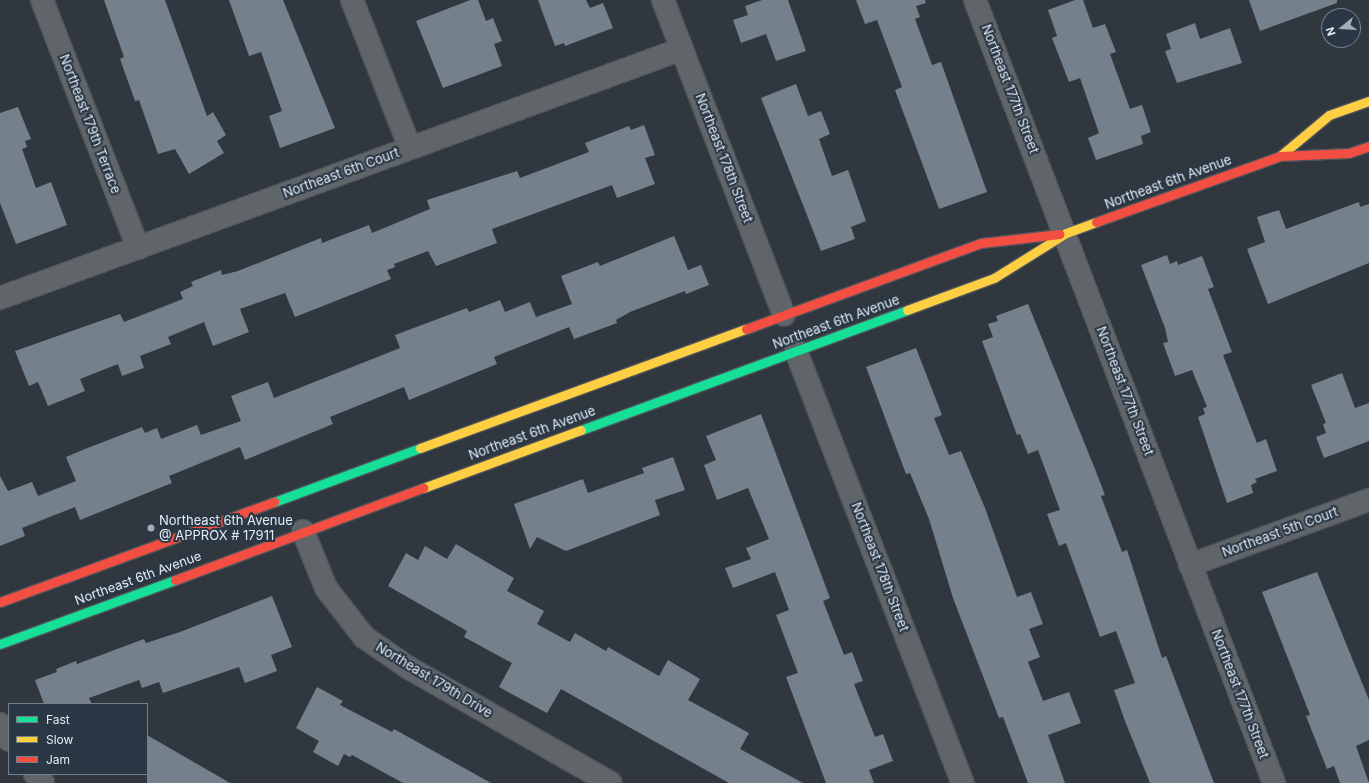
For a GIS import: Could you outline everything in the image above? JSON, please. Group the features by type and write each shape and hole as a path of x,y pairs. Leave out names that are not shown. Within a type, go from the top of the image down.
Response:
{"main road":[{"name":"Northeast 6th Avenue","path":"1280,156 1329,115 1369,101"},
{"name":"Northeast 6th Avenue","path":"0,644 303,531 994,278 1066,233 1280,156 1349,153 1369,146"},
{"name":"Northeast 6th Avenue","path":"0,602 981,244 1066,233"}],"street":[{"name":"Northeast 179th Terrace","path":"42,0 138,248"},
{"path":"352,0 410,148"},
{"name":"Northeast 178th Street","path":"663,0 784,316"},
{"name":"Northeast 177th Street","path":"975,0 1066,233 1274,783"},
{"name":"Northeast 6th Court","path":"0,298 682,49"},
{"name":"Northeast 178th Street","path":"796,351 963,783"},
{"name":"Northeast 5th Court","path":"1190,564 1369,500"},
{"name":"Northeast 179th Drive","path":"303,531 326,588 364,637 409,668 611,783"},
{"path":"0,724 8,738"},
{"path":"36,775 43,783"}],"building":[{"path":"104,0 165,0 207,116 213,112 226,135 217,141 224,153 189,174 175,149 158,154 139,100 135,101 120,59 124,57"},
{"path":"229,0 283,0 335,128 280,148 269,116 282,111 261,52 249,56"},
{"path":"470,0 478,0 486,21 493,18 502,41 494,44 502,66 443,88 416,21"},
{"path":"538,0 586,0 590,8 603,3 613,28 565,46 564,43 555,46"},
{"path":"762,0 788,0 806,51 776,61 766,34 741,43 733,20 748,15 745,6"},
{"path":"856,0 925,0 926,3 916,6 920,17 915,19 932,65 941,62 987,192 939,209 895,90 902,87 877,20 865,24"},
{"path":"1075,0 1083,0 1093,28 1105,24 1116,52 1110,54 1130,109 1142,105 1151,132 1141,136 1143,144 1096,160 1088,138 1099,133 1080,78 1069,82 1052,38 1057,36 1048,10"},
{"path":"1249,0 1337,0 1337,3 1260,31"},
{"path":"1195,23 1200,39 1230,28 1242,63 1177,83 1165,51 1171,49 1166,34"},
{"path":"796,84 808,116 821,111 830,134 819,139 832,176 848,170 866,221 851,227 855,239 821,251 761,98"},
{"path":"18,107 31,139 25,141 27,147 22,149 36,188 51,182 67,225 16,244 0,203 0,113"},
{"path":"644,125 655,155 645,158 655,184 617,198 612,185 492,229 497,243 436,266 428,251 394,264 395,267 387,270 391,279 295,317 285,293 240,309 249,332 213,346 204,322 168,337 171,344 140,356 144,368 122,376 118,364 80,379 85,391 48,406 38,382 29,386 15,351 120,314 124,322 183,299 180,292 193,286 191,282 221,270 222,275 238,271 321,238 322,243 369,225 372,233 430,209 427,200 517,171 520,178 589,152 585,143 629,126 631,130"},
{"path":"1359,202 1360,207 1369,204 1369,263 1268,304 1247,249 1265,242 1257,217 1279,210 1286,229"},
{"path":"674,236 688,270 701,265 709,285 686,294 685,291 630,312 616,320 617,323 574,339 569,327 494,357 497,364 409,400 404,387 330,417 333,424 245,460 240,447 169,476 172,483 80,520 75,507 22,528 25,536 0,546 0,476 8,491 32,482 38,496 76,481 66,457 85,449 142,427 145,433 157,428 161,439 197,425 201,435 241,421 231,396 268,382 274,398 400,348 395,335 467,308 469,312 500,300 505,312 530,302 536,317 572,304 561,276 598,262 600,266"},
{"path":"1167,255 1170,264 1177,261 1178,265 1202,256 1214,287 1208,289 1232,352 1223,355 1257,443 1266,439 1277,471 1255,479 1257,482 1251,485 1253,493 1227,503 1198,417 1205,414 1203,408 1207,407 1192,370 1175,376 1163,343 1168,342 1165,328 1141,265"},
{"path":"1028,304 1105,495 1101,496 1122,552 1127,550 1162,658 1166,656 1214,783 1150,783 1125,721 1114,690 1135,683 1116,631 1100,637 1066,543 1059,546 1047,514 1060,510 1038,450 1028,454 1020,434 1017,435 982,341 993,337 988,324 998,321 996,316"},
{"path":"916,348 942,415 934,418 949,455 961,451 985,508 1017,597 1031,592 1043,624 1029,629 1040,657 1028,662 1043,701 1069,692 1081,723 1048,735 1065,783 1028,783 1003,717 999,718 953,598 929,519 910,473 906,474 866,367"},
{"path":"1342,373 1355,408 1369,403 1369,441 1324,458 1316,437 1326,433 1323,424 1326,423 1311,385"},
{"path":"761,414 830,598 823,601 844,655 852,652 863,681 854,684 875,737 883,734 893,761 869,770 874,783 826,783 786,677 798,673 776,615 789,610 775,572 733,588 725,568 751,559 746,548 769,539 748,488 717,500 704,465 716,460 706,436"},
{"path":"673,457 685,490 655,500 660,515 566,551 537,537 530,549 514,504 583,479 588,493 644,473 642,468"},
{"path":"456,544 514,578 507,591 544,611 537,624 570,642 575,633 606,651 608,647 659,676 668,660 700,679 688,700 749,733 740,749 803,783 729,783 561,689 547,713 499,687 512,663 464,637 467,631 388,586 406,553 418,560 425,546 447,559"},
{"path":"1317,572 1369,700 1369,740 1356,746 1369,783 1340,783 1334,766 1327,769 1306,716 1310,715 1262,592"},
{"path":"272,596 292,647 271,655 277,671 245,683 239,667 163,693 159,682 142,688 139,680 89,698 92,703 44,703 35,680 57,672 56,669 76,661 77,664 144,639 146,643 180,632"},
{"path":"317,687 343,701 340,705 392,732 394,729 491,783 403,783 352,755 350,757 344,754 338,766 313,752 319,741 296,728"},
{"path":"148,736 230,783 147,783"}],"traffic: fast":[{"path":"581,430 907,310"},
{"path":"274,502 420,448"},
{"path":"0,644 175,580"}],"traffic: slow":[{"path":"1280,156 1329,115 1369,101"},
{"path":"907,310 994,278 1066,233 1096,222"},
{"path":"420,448 746,329"},
{"path":"423,488 581,430"}],"traffic: jam":[{"path":"1096,222 1280,156 1349,153 1369,146"},
{"path":"746,329 981,243 1059,234"},
{"path":"175,580 423,488"},
{"path":"0,602 274,502"}],"place":[{"name":"Northeast 6th Avenue @ APPROX # 17911","path":"151,528"}]}
